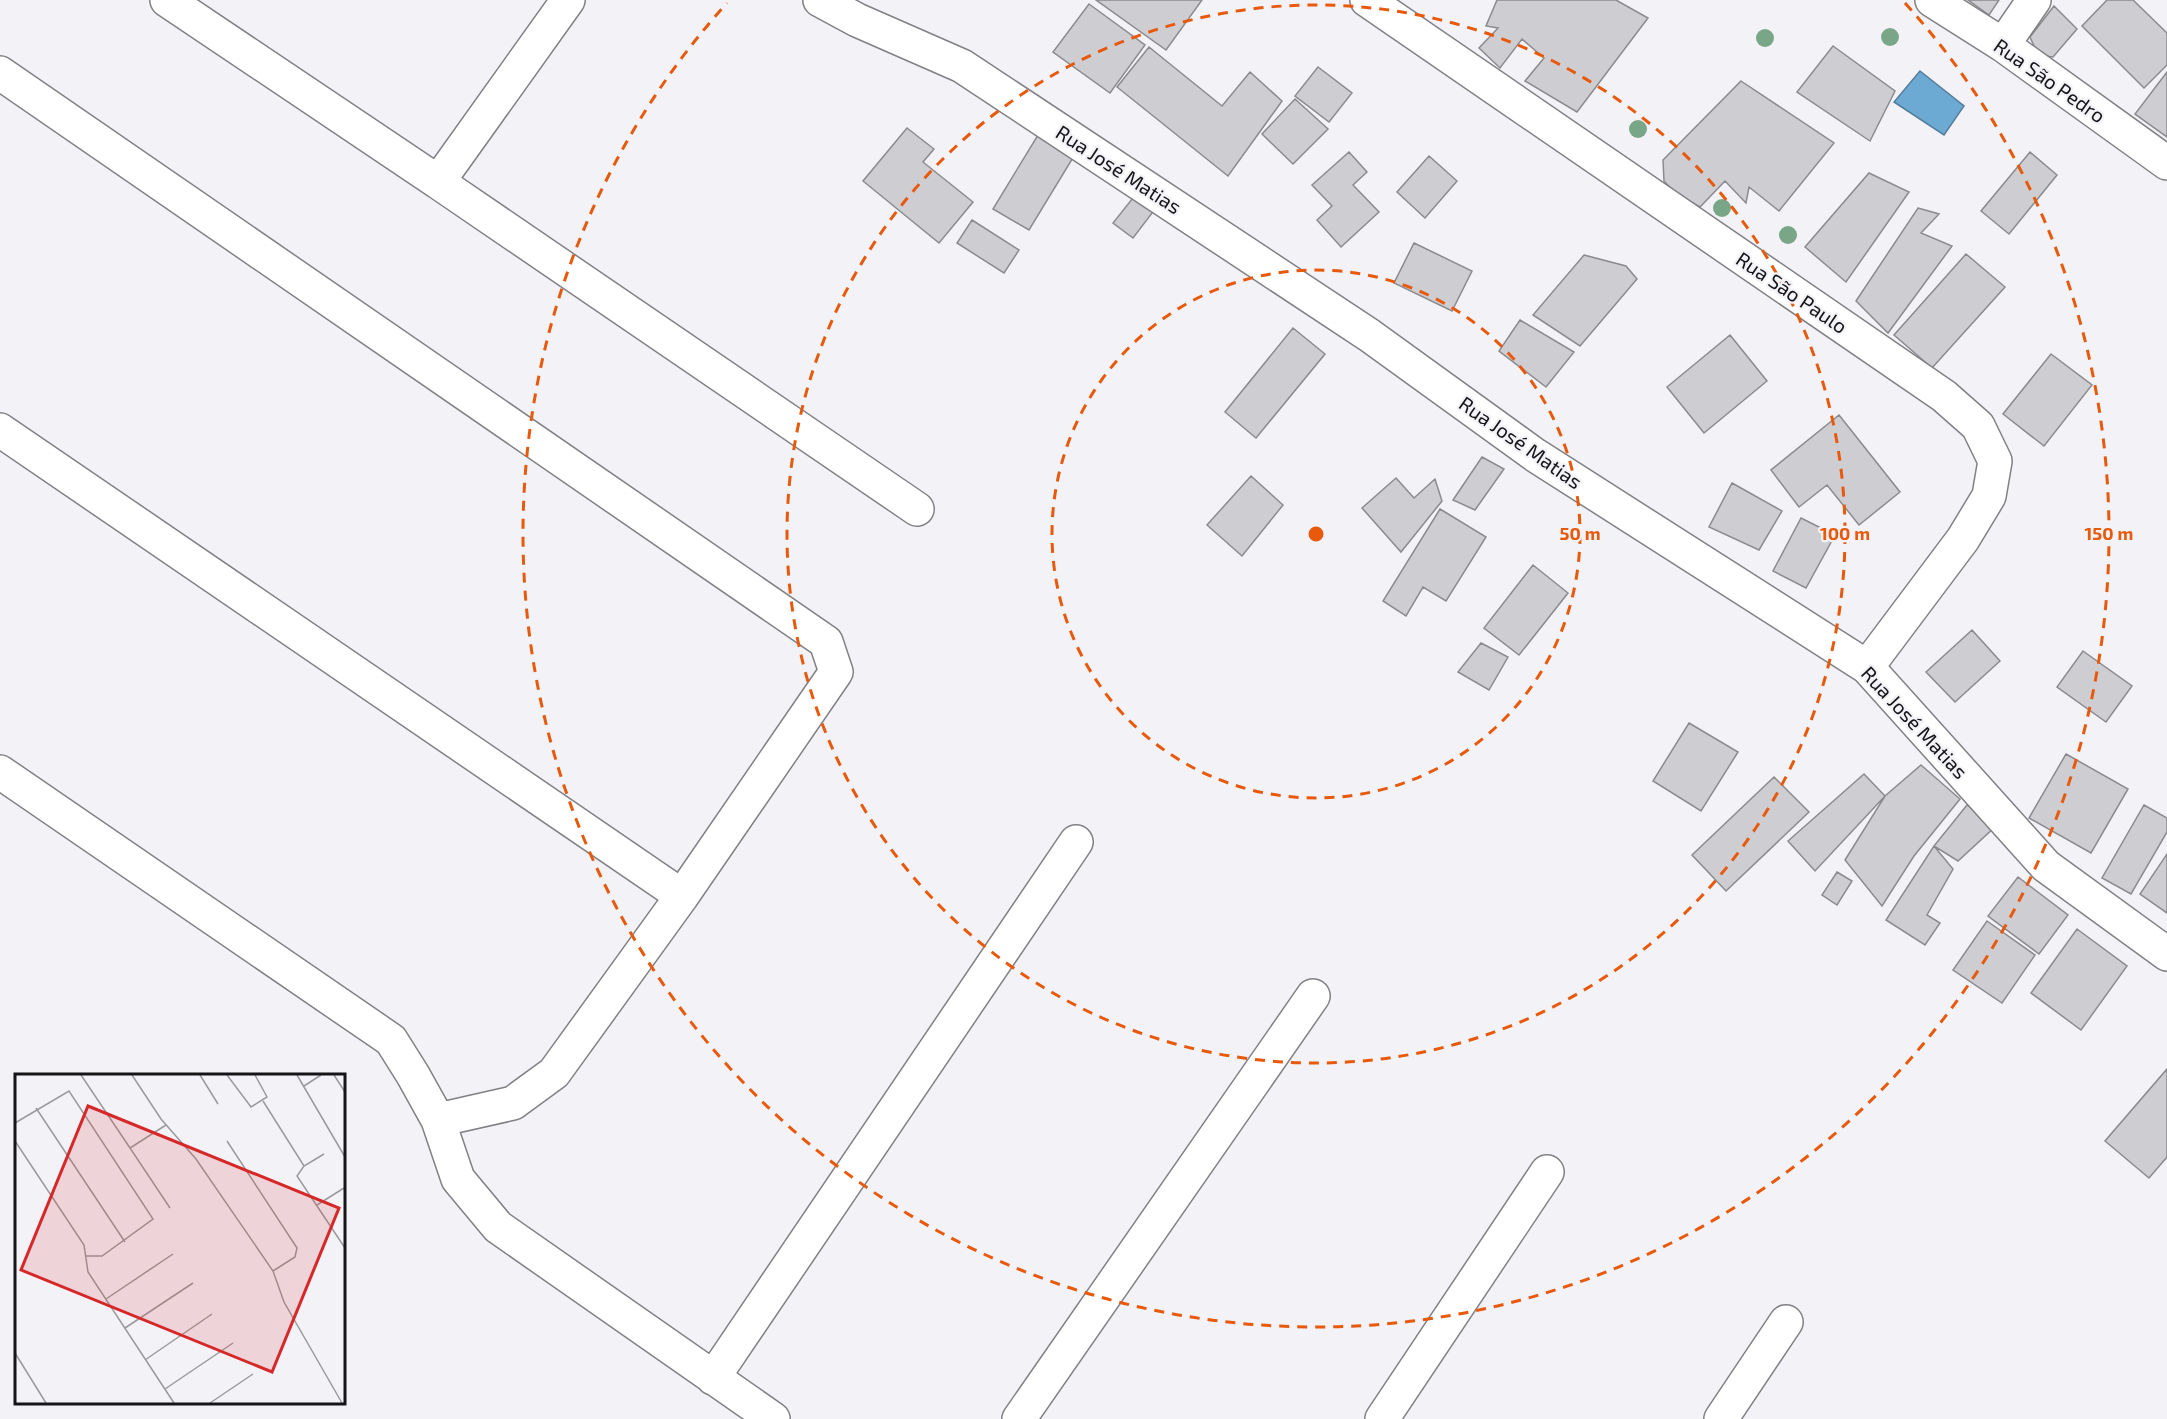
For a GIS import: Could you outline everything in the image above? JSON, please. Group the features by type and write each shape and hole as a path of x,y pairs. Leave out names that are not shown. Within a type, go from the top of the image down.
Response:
{"street":[{"path":"166,0 917,509"},
{"path":"438,183 568,0"},
{"name":"Rua José Matias","path":"820,0 857,20 962,66 1369,335 1535,455 1867,667 2046,866 2167,954"},
{"name":"Rua São Paulo","path":"1367,0 1944,396 1978,426 1995,461 1989,496 1963,539 1867,667"},
{"name":"Rua São Pedro","path":"1932,0 2003,45 2167,163"},
{"path":"2003,45 2034,0"},
{"path":"0,73 826,642 836,672 682,896 554,1073 513,1103 438,1120"},
{"path":"0,430 682,896"},
{"path":"0,772 391,1040 438,1120 458,1179 498,1227 773,1419"},
{"path":"714,1378 1076,842"},
{"path":"1020,1419 1313,996"},
{"path":"1382,1419 1547,1172"},
{"path":"1721,1419 1786,1322"}],"water":[{"path":"1920,71 1964,106 1944,135 1894,102"}],"building":[{"path":"1096,0 1202,0 1166,50"},
{"path":"1497,0 1616,0 1648,18 1577,112 1525,81 1544,58 1522,39 1500,68 1479,48 1498,28 1486,26"},
{"path":"1968,0 1999,0 1989,15"},
{"path":"2107,0 2133,0 2167,33 2167,65 2144,88 2082,26"},
{"path":"1089,4 1145,45 1110,93 1053,52"},
{"path":"2054,6 2077,29 2053,57 2038,55 2030,37"},
{"path":"1833,46 1895,91 1870,141 1797,92"},
{"path":"1149,47 1222,106 1250,72 1282,101 1228,176 1117,87"},
{"path":"1318,67 1352,93 1329,122 1295,96"},
{"path":"2167,72 2167,137 2135,114"},
{"path":"1741,81 1834,143 1779,211 1749,187 1746,203 1725,181 1700,207 1676,194 1664,181 1663,160"},
{"path":"1295,99 1328,129 1293,164 1262,134"},
{"path":"907,128 934,149 923,162 973,202 939,243 863,181"},
{"path":"1038,135 1074,156 1029,230 993,209"},
{"path":"1349,152 1367,172 1353,185 1379,212 1341,247 1317,220 1332,206 1312,185"},
{"path":"2030,152 2057,175 2009,234 1981,211"},
{"path":"1429,156 1457,181 1425,218 1397,192"},
{"path":"1869,173 1909,192 1846,282 1805,247"},
{"path":"1140,189 1159,204 1133,238 1113,223"},
{"path":"1918,208 1939,214 1921,233 1952,246 1888,333 1856,301"},
{"path":"972,220 1019,250 1004,273 957,243"},
{"path":"1414,243 1472,271 1452,311 1394,283"},
{"path":"1966,254 2005,287 1932,368 1894,335"},
{"path":"1584,255 1626,266 1637,279 1580,346 1533,315"},
{"path":"1520,320 1574,352 1546,387 1499,351"},
{"path":"1293,328 1325,354 1256,438 1225,412"},
{"path":"1730,335 1767,381 1704,433 1667,387"},
{"path":"2051,354 2092,385 2044,446 2003,414"},
{"path":"1839,415 1900,492 1859,525 1827,485 1799,507 1771,470"},
{"path":"1482,457 1504,469 1475,510 1453,500"},
{"path":"1251,476 1283,505 1242,556 1207,525"},
{"path":"1396,478 1414,498 1435,479 1442,501 1401,552 1362,508"},
{"path":"1732,483 1782,511 1759,550 1709,527"},
{"path":"1440,509 1486,537 1446,601 1423,587 1406,616 1383,601"},
{"path":"1801,518 1835,535 1806,588 1773,571"},
{"path":"1533,565 1568,593 1519,655 1484,628"},
{"path":"1972,630 2000,661 1955,702 1926,672"},
{"path":"1481,643 1508,657 1489,690 1458,672"},
{"path":"2083,651 2132,686 2106,722 2057,687"},
{"path":"1689,723 1738,752 1701,811 1653,781"},
{"path":"2066,754 2128,789 2091,853 2029,818"},
{"path":"1921,765 1960,799 1914,856 1882,906 1845,860 1885,796"},
{"path":"1864,774 1885,796 1815,871 1788,841"},
{"path":"1774,777 1809,812 1726,891 1692,855"},
{"path":"1967,805 1997,825 1958,861 1934,846"},
{"path":"2144,805 2167,818 2167,832 2131,894 2102,878"},
{"path":"1934,846 1953,869 1927,915 1940,923 1925,945 1886,920"},
{"path":"2167,854 2167,913 2140,894"},
{"path":"1837,872 1852,881 1837,905 1822,895"},
{"path":"2018,877 2068,915 2039,954 1988,916"},
{"path":"1987,921 2035,955 2002,1003 1953,970"},
{"path":"2077,929 2127,966 2081,1030 2031,993"},
{"path":"2167,1069 2167,1157 2149,1178 2105,1141"}]}
